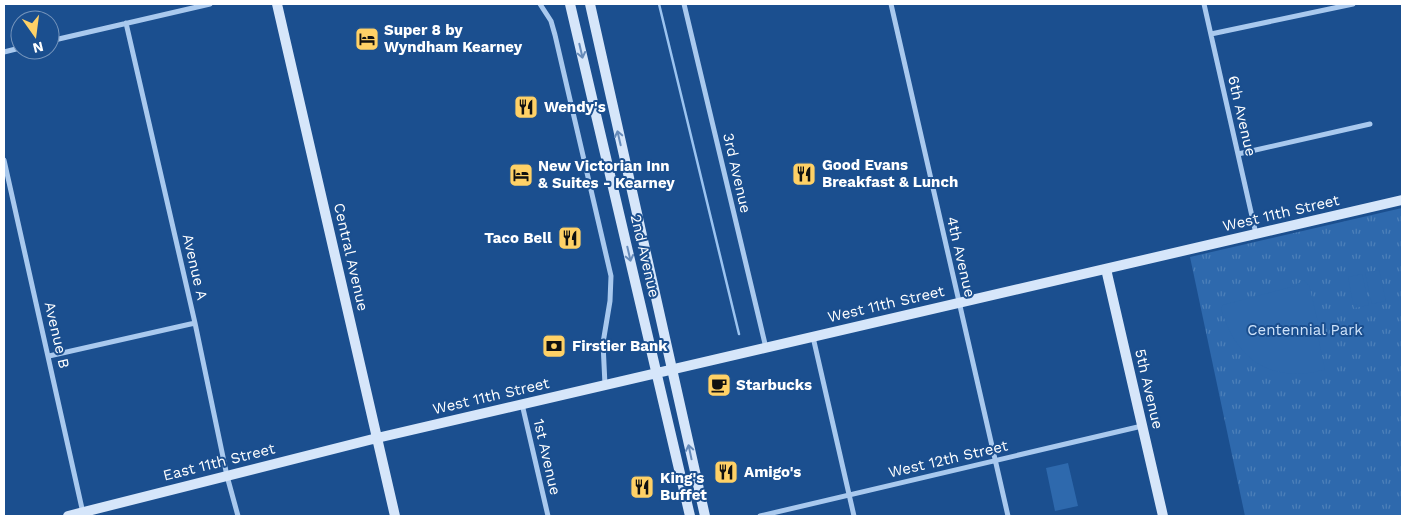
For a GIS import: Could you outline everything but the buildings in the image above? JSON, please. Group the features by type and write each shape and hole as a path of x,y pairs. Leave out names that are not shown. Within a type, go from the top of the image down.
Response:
{"main road":[{"name":"Central Avenue","path":"277,4 395,516"},
{"name":"2nd Avenue","path":"570,4 690,516"},
{"name":"2nd Avenue","path":"590,4 705,516"},
{"name":"West 11th Street","path":"377,438 1402,200"},
{"name":"5th Avenue","path":"1106,269 1163,516"},
{"name":"East 11th Street","path":"68,516 83,514 377,438"}],"street":[{"path":"60,39 210,4"},
{"path":"540,4 550,20 556,35 611,276 610,301 603,343 605,385"},
{"name":"3rd Avenue","path":"684,4 766,348"},
{"name":"4th Avenue","path":"891,4 1008,516"},
{"name":"6th Avenue","path":"1204,4 1256,234"},
{"path":"1211,34 1353,4"},
{"name":"Avenue A","path":"126,23 195,322 227,476 238,516"},
{"path":"1238,154 1370,124"},
{"name":"Avenue B","path":"4,160 83,514"},
{"path":"49,356 195,322"},
{"path":"813,337 854,516"},
{"name":"1st Avenue","path":"522,404 548,516"},
{"name":"West 12th Street","path":"760,516 1142,426"}],"green space":[{"name":"Centennial Park","path":"1402,208 1402,516 1245,516 1190,257"},
{"path":"1379,270 1386,301 1372,304 1365,273"},
{"path":"1362,274 1369,305 1354,308 1348,277"},
{"path":"1303,280 1309,285 1318,322 1316,327 1325,370 1305,374 1283,373 1270,369 1248,356 1232,335 1221,309 1223,305 1295,286"},
{"path":"1068,463 1078,506 1055,511 1046,468"}],"waterway":[{"path":"659,4 739,334"}],"place":[{"name":"Super 8 by Wyndham Kearney","path":"367,39"},
{"name":"Wendy's","path":"526,107"},
{"name":"Good Evans Breakfast & Lunch","path":"804,174"},
{"name":"New Victorian Inn & Suites - Kearney","path":"521,175"},
{"name":"Taco Bell","path":"570,238"},
{"name":"Firstier Bank","path":"554,346"},
{"name":"Starbucks","path":"719,385"},
{"name":"Amigo's","path":"726,472"},
{"name":"King's Buffet","path":"642,487"}]}
